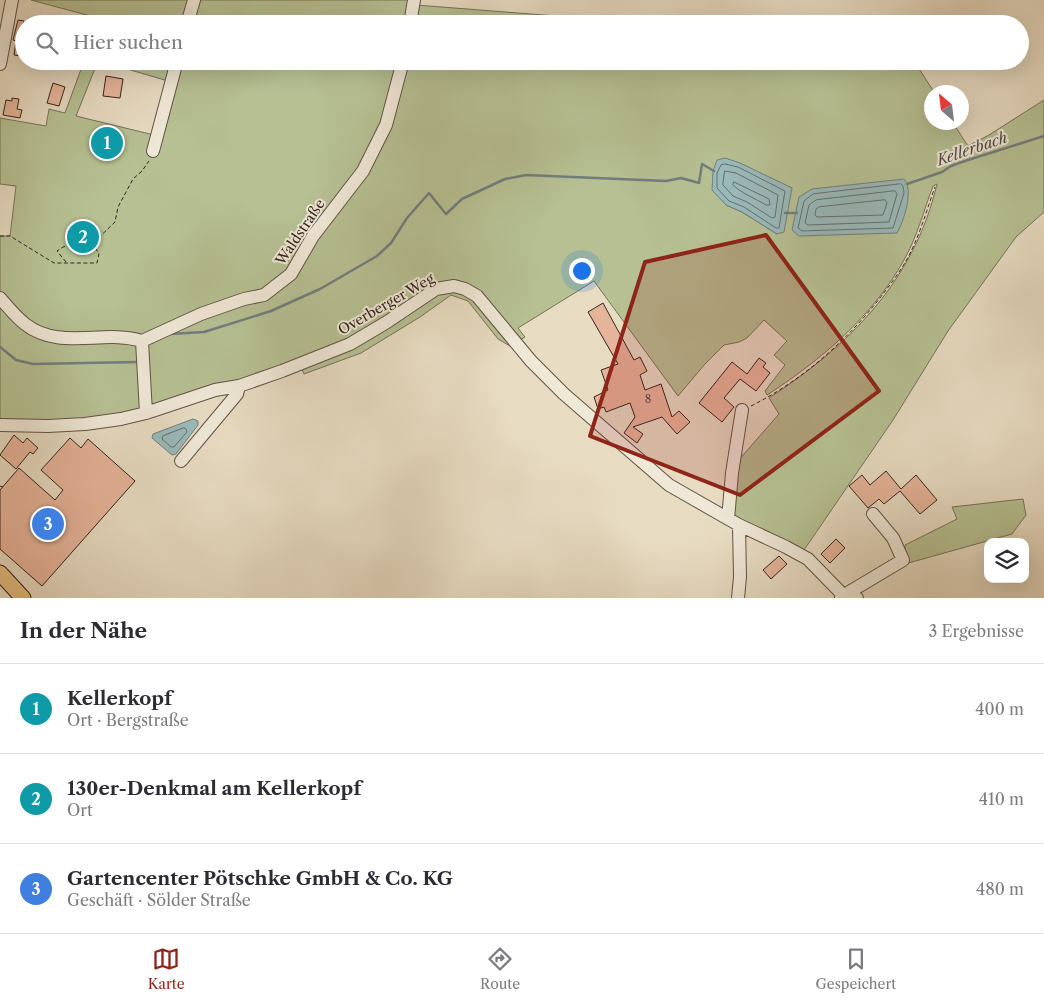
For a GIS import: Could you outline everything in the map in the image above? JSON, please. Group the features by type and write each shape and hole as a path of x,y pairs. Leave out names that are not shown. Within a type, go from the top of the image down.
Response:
{"main road":[{"path":"0,572 23,598"}],"street":[{"path":"0,64 12,0"},
{"path":"190,15 194,0"},
{"path":"412,15 414,0"},
{"path":"153,151 175,70"},
{"name":"Waldstraße","path":"142,341 200,314 244,299 264,295 290,274 313,236 363,171 386,126 401,70"},
{"name":"Overberger Weg","path":"0,425 48,426 85,424 121,419 146,413 215,390 239,386 350,344 436,289 446,286 460,287 477,296 531,361 599,426 669,485 733,522 786,546 808,559 841,596"},
{"path":"0,298 25,324 48,336 70,339 130,337 142,341 146,413"},
{"path":"181,461 237,394 239,386"},
{"path":"738,598 740,577 733,522 732,473 742,410"},
{"path":"841,596 903,560 893,538 873,514"},
{"path":"841,596 857,598"}],"path":[{"path":"89,248 115,222 118,207 133,179 147,165 153,151"},
{"path":"742,410 763,400 815,364 844,339 871,310 905,263 936,187"},
{"path":"0,236 10,236 54,263 66,263 97,263 100,254 96,249 78,250 72,245 63,247 57,252 66,263"},
{"path":"78,250 82,240"}],"highlighted area":[{"path":"766,235 879,391 740,495 590,436 645,262"}],"green space":[{"path":"31,0 191,0 187,15 87,15"},
{"path":"196,0 411,0 409,15 192,15"},
{"path":"416,5 543,15 414,15"},
{"path":"81,70 94,70 76,116 154,135 177,70 399,70 384,125 362,170 278,284 152,335 70,338 26,323 0,295 0,236 10,236 16,186 0,184 0,118 46,126 49,109 65,113"},
{"path":"131,70 171,70 168,81"},
{"path":"403,70 920,70 929,85 924,85 924,130 958,130 968,146 1044,100 1044,212 1016,237 948,331 893,420 802,553 732,518 737,462 779,414 769,398 799,378 826,356 852,333 875,308 895,280 912,251 926,219 937,184 933,186 909,251 877,300 861,319 826,352 767,395 765,391 785,365 774,355 787,341 764,320 747,338 724,345 678,396 594,281 518,328 525,337 517,342 478,295 454,283 349,343 148,410 144,341 280,285 365,171","holes":["772,180 792,188 777,234 742,212 726,205"]},
{"path":"464,290 515,349 498,339 468,301 451,295 420,317 361,353 304,374 301,367 437,291"},
{"path":"0,301 47,338 141,342 142,410 85,419 49,421 0,419"},
{"path":"1023,499 1026,515 1012,534 998,538 984,538 984,542 905,564 905,545 957,519 952,507"}],"water":[{"path":"725,158 740,163 792,188 784,232 777,234 742,212 726,205 712,190 713,171 717,160"},
{"path":"904,179 908,190 907,206 897,233 799,236 792,230 799,197 812,189"},
{"path":"193,419 198,421 198,425 176,454 172,455 152,438 153,434"}],"building":[{"path":"106,76 123,79 120,98 103,96"},
{"path":"53,83 65,87 59,106 47,103"},
{"path":"12,98 19,99 17,109 22,110 20,118 3,115 6,100 12,101"},
{"path":"603,303 634,360 640,357 647,371 640,375 645,390 661,384 672,417 679,411 690,422 677,434 662,417 633,427 643,434 637,443 624,433 635,417 630,403 606,412 604,407 598,409 594,397 608,390 601,370 618,364 588,312"},
{"path":"759,358 766,363 763,367 770,373 756,391 740,379 724,398 734,407 722,422 699,403 732,362 747,374"},
{"path":"14,435 23,443 27,438 38,448 33,454 30,452 16,469 0,455"},
{"path":"70,438 81,448 88,439 135,481 42,586 0,549 0,490 19,468 55,500 63,490 41,470"},
{"path":"886,471 901,489 916,475 937,500 920,514 900,491 884,504 879,499 868,508 849,486 862,475 870,485"},
{"path":"836,539 845,548 830,563 821,554"},
{"path":"779,556 787,564 771,579 763,570"}],"waterway":[{"name":"Kellerbach","path":"907,184 942,172 951,166 968,160 1044,136"},
{"path":"170,334 204,332 271,311 320,289 377,256 391,243 407,218 429,193 446,214 462,199 505,179 526,175 666,181 681,178 699,183 702,164 714,171"},
{"path":"785,213 797,213"},
{"path":"0,347 16,360 33,364 138,362"}],"place":[{"name":"Kellerkopf","path":"107,143"},
{"name":"130er-Denkmal am Kellerkopf","path":"83,237"},
{"name":"Gartencenter Pötschke GmbH & Co. KG","path":"48,524"}]}
